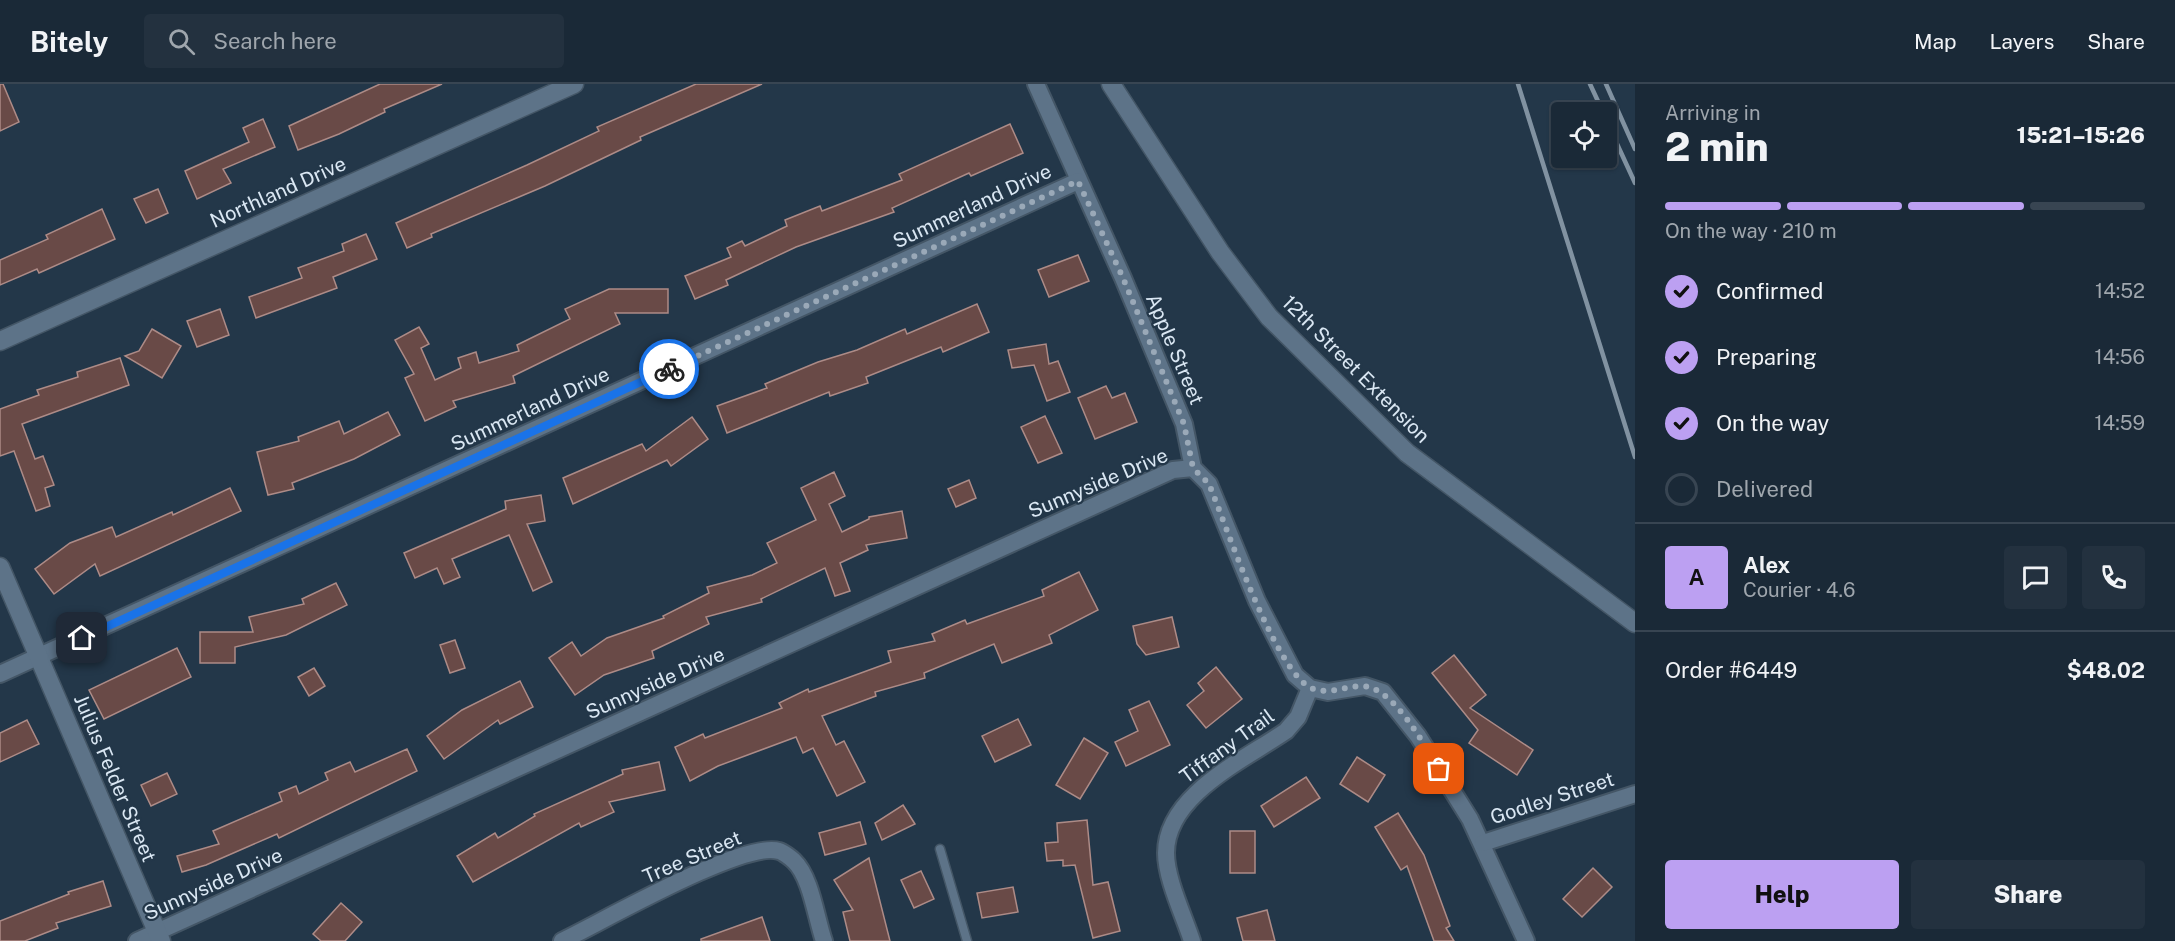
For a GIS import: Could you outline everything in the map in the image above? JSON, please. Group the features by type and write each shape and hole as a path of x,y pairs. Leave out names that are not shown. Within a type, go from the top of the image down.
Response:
{"street":[{"name":"Northland Drive","path":"0,341 574,84"},
{"name":"Apple Street","path":"1036,84 1123,278 1184,424 1193,468 1209,484 1275,641 1295,675 1310,688"},
{"name":"12th Street Extension","path":"1111,84 1220,252 1269,317 1407,453 1635,623"},
{"name":"Summerland Drive","path":"0,674 1078,181"},
{"name":"Sunnyside Drive","path":"136,941 159,937 1173,470 1193,468"},
{"name":"Julius Felder Street","path":"0,567 159,937"},
{"path":"1310,688 1328,692 1365,686 1383,692 1418,736 1483,843 1502,893 1526,941"},
{"name":"Tiffany Trail","path":"1192,941 1165,855 1174,819 1187,800 1286,731 1298,717 1310,688"},
{"name":"Godley Street","path":"1483,843 1635,794"},
{"name":"Tree Street","path":"562,941 719,865 754,852 779,850 794,861 806,876 824,941"}],"lane":[{"path":"940,849 967,941"}],"building":[{"path":"0,84 3,84 19,122 0,131"},
{"path":"380,84 442,84 384,109 385,112 339,134 298,150 289,126"},
{"path":"696,84 762,84 640,137 641,140 545,186 431,234 432,237 407,248 396,223 599,131 597,127"},
{"path":"263,119 275,147 223,169 231,183 197,199 185,171 249,142 243,128"},
{"path":"1010,124 1023,153 971,176 969,173 892,208 894,212 796,247 726,280 728,285 695,299 685,276 731,257 727,248 742,241 745,246 787,226 785,220 820,206 822,211 902,180 899,174"},
{"path":"158,189 168,213 146,223 134,199"},
{"path":"102,209 115,239 39,273 37,269 0,285 0,260 48,239 46,235"},
{"path":"366,234 377,259 333,277 337,288 256,318 249,297 302,278 298,268 344,251 342,244"},
{"path":"1078,255 1089,281 1049,297 1038,270"},
{"path":"609,289 668,289 668,313 615,313 620,324 513,376 515,383 453,401 456,407 425,421 405,378 414,374 395,340 419,327 429,344 421,348 435,380 461,368 458,358 476,352 479,363 519,351 517,345 570,319 565,309"},
{"path":"977,304 989,332 943,352 941,347 866,377 868,383 830,396 829,392 727,433 717,406 767,388 765,384 818,362 857,350 905,329 907,334"},
{"path":"220,309 229,335 197,347 187,321"},
{"path":"152,329 181,346 162,378 125,356 139,351"},
{"path":"1046,344 1049,364 1058,361 1070,392 1047,401 1034,365 1012,368 1008,350"},
{"path":"120,358 129,385 22,424 35,459 43,456 54,485 45,488 50,506 36,511 14,451 0,456 0,409 39,395 37,390 78,377 77,372"},
{"path":"1106,386 1112,398 1125,393 1137,422 1095,439 1078,398"},
{"path":"388,412 400,435 354,459 292,483 294,489 268,495 257,452 299,441 298,437 339,421 344,434"},
{"path":"1045,416 1062,453 1038,463 1021,427"},
{"path":"692,417 708,439 671,466 667,460 573,504 563,478 642,444 646,451"},
{"path":"834,472 845,496 829,504 842,532 869,517 902,511 907,538 866,545 868,550 840,563 850,591 835,596 825,568 761,599 762,602 706,617 709,624 652,651 654,658 604,675 575,695 549,658 572,642 581,656 607,638 664,618 663,616 709,593 707,587 752,575 777,563 767,543 816,520 801,488"},
{"path":"969,480 976,498 956,507 948,489"},
{"path":"230,488 241,511 100,576 95,564 54,594 35,569 70,543 112,527 116,537 172,512 173,515"},
{"path":"541,495 545,521 527,524 552,582 533,591 509,535 452,559 460,577 444,584 437,568 415,578 404,553 506,509 505,501"},
{"path":"1079,572 1098,610 1049,635 1052,643 1002,663 994,644 924,673 925,678 875,692 876,696 822,716 836,745 844,741 865,782 837,796 813,748 803,753 796,737 718,766 690,781 675,747 703,734 705,738 782,708 779,703 808,689 809,692 891,662 888,651 935,641 932,634 965,620 967,624 1044,596 1042,590"},
{"path":"336,583 347,605 286,635 235,647 235,663 200,663 200,632 253,632 249,617 304,604 302,599"},
{"path":"1172,617 1179,647 1146,655 1137,644 1133,626"},
{"path":"455,640 465,668 450,673 440,645"},
{"path":"177,648 191,677 104,719 89,690"},
{"path":"1454,655 1486,695 1470,708 1533,750 1517,775 1469,743 1478,730 1432,673"},
{"path":"1216,667 1242,699 1206,728 1187,705 1204,691 1198,683"},
{"path":"314,668 325,686 309,696 298,677"},
{"path":"520,681 533,707 500,724 498,720 444,759 427,736 462,710"},
{"path":"1149,701 1170,745 1126,766 1115,742 1138,731 1129,710"},
{"path":"1018,719 1031,745 995,762 982,736"},
{"path":"27,720 39,744 0,762 0,733"},
{"path":"1084,738 1108,753 1080,799 1056,785"},
{"path":"407,749 417,771 279,838 277,834 206,865 182,872 177,856 219,844 213,831 282,801 279,793 296,786 299,794 328,780 325,773 350,762 355,772"},
{"path":"1357,757 1385,775 1368,802 1340,784"},
{"path":"659,762 665,790 609,802 614,812 581,827 579,823 473,882 457,856 495,833 498,838 535,816 534,814 623,774 622,770"},
{"path":"167,773 177,794 151,806 141,785"},
{"path":"1306,777 1320,798 1274,827 1261,806"},
{"path":"903,805 915,824 882,840 875,823"},
{"path":"1398,813 1424,855 1450,926 1446,928 1454,941 1434,941 1407,866 1401,870 1375,827"},
{"path":"1087,820 1093,885 1108,882 1120,931 1093,938 1075,865 1063,866 1063,860 1047,861 1045,843 1058,842 1057,823"},
{"path":"860,822 866,844 825,855 819,833"},
{"path":"1230,831 1255,831 1255,873 1230,873"},
{"path":"869,858 890,941 850,941 843,912 853,910 834,880"},
{"path":"1593,868 1612,887 1582,917 1563,899"},
{"path":"921,871 934,899 914,908 901,880"},
{"path":"103,881 111,906 56,923 58,928 25,941 0,941 0,921 69,894 68,892"},
{"path":"1013,887 1018,912 982,918 977,893"},
{"path":"341,903 362,922 345,941 321,941 313,934"},
{"path":"1267,910 1275,941 1243,941 1237,918"},
{"path":"762,917 770,941 701,941 701,939"}],"railway":[{"path":"1518,84 1635,457"},
{"path":"1590,84 1598,102"},
{"path":"1606,84 1635,149"},
{"path":"1617,144 1635,183"}],"way so far":[{"path":"669,369 1078,181 1123,278 1184,424 1193,468 1209,484 1275,641 1295,675 1310,688 1328,692 1347,687 1365,686 1383,692 1407,720 1439,769"}],"route":[{"path":"82,638 669,369"}]}
